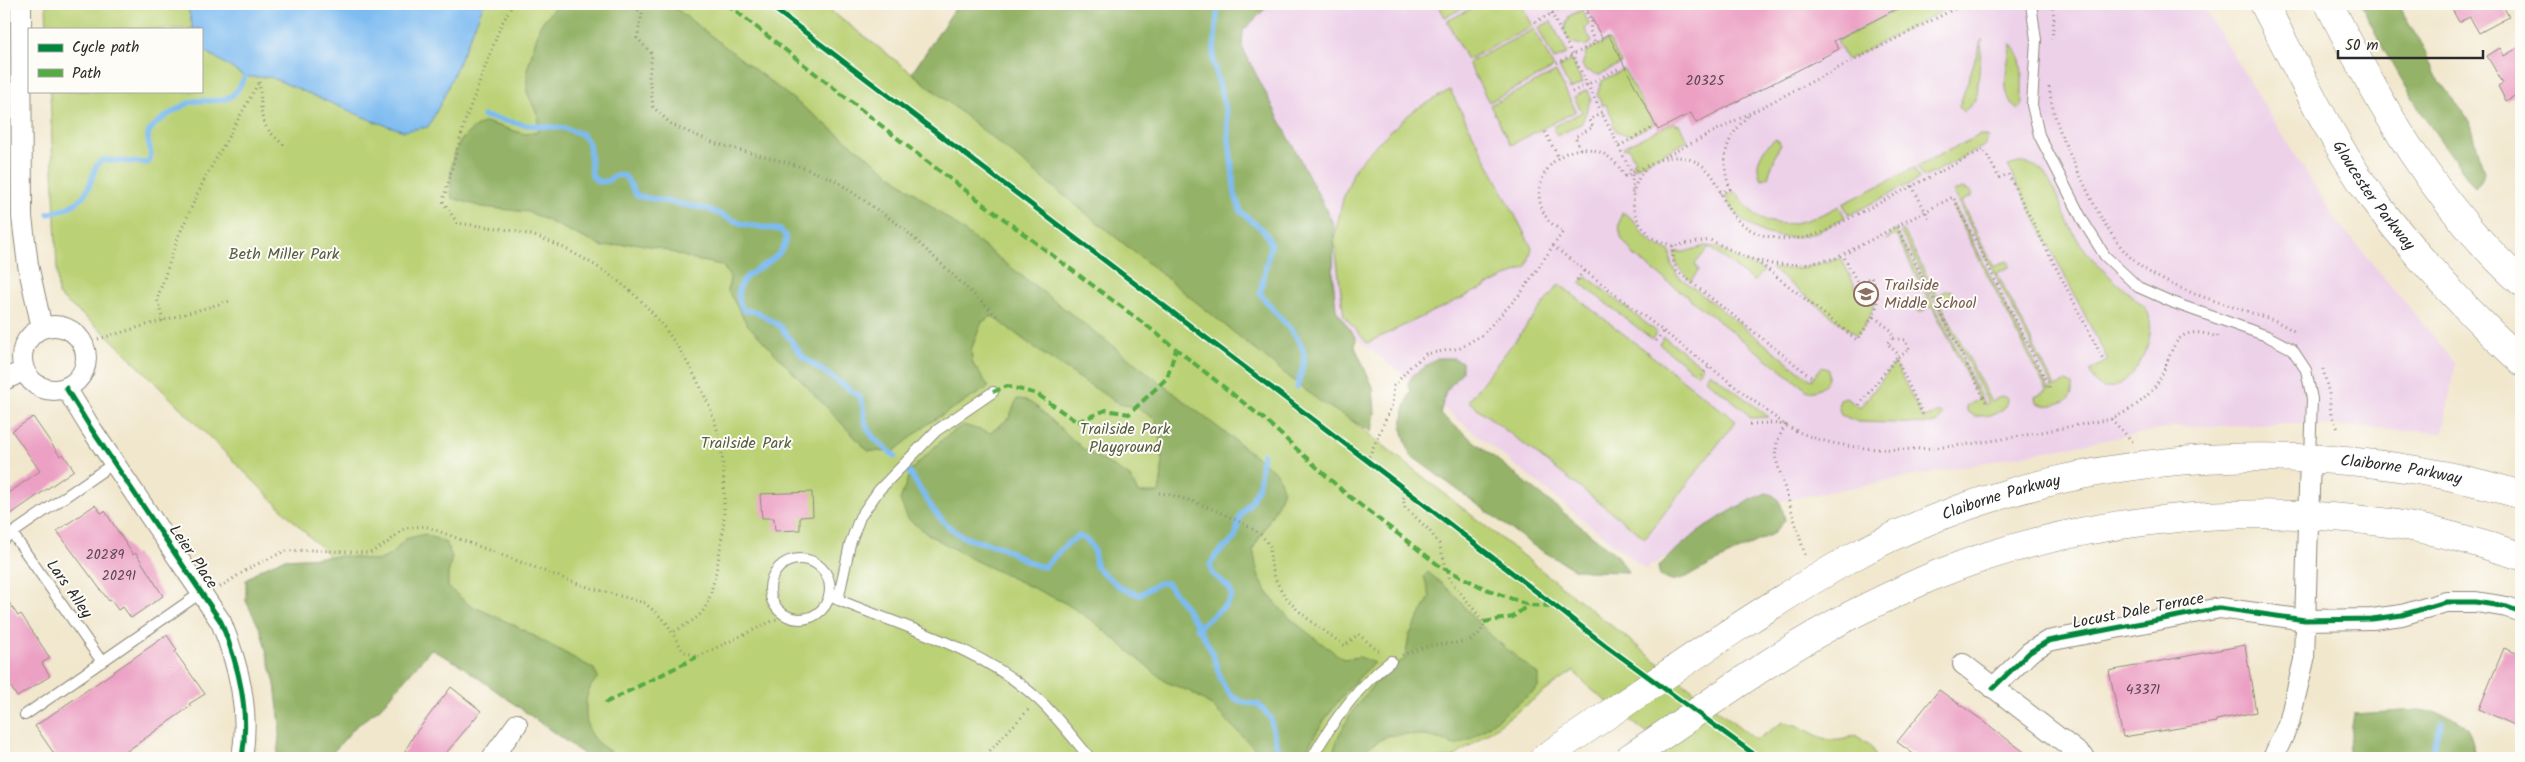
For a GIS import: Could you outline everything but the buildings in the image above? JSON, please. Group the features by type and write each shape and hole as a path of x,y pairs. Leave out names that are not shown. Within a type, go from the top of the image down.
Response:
{"main road":[{"name":"Gloucester Parkway","path":"2264,4 2334,138 2373,198 2416,254 2472,316 2521,361"},
{"path":"2329,4 2370,85 2416,160 2459,216 2521,282"},
{"name":"Claiborne Parkway","path":"1544,758 1774,604 1853,557 1930,522 1999,497 2073,477 2219,457 2310,457 2392,467 2479,482 2521,495"},
{"path":"1629,758 1788,652 1850,616 1938,574 2060,536 2160,520 2244,514 2308,515 2384,522 2474,541 2521,556"}],"street":[{"path":"21,4 13,92 22,217 28,265 42,328"},
{"path":"59,326 74,333 84,346 86,363 80,378 66,388 50,391 34,385 23,371 21,354 24,346 28,338 42,328 59,326"},
{"path":"4,380 23,371"},
{"name":"Leier Place","path":"66,388 114,464 221,622 235,656 242,689 245,722 242,758"},
{"path":"2273,758 2291,714 2304,660 2310,457"},
{"name":"Locust Dale Terrace","path":"1993,688 2030,652 2048,641 2220,608 2305,620 2372,619 2402,615 2446,602 2476,602 2507,606 2521,612"},
{"path":"1963,664 2085,758"},
{"path":"492,758 518,724"}],"lane":[{"path":"2031,4 2036,40 2032,105 2039,135 2083,221 2105,256 2138,287 2174,303 2267,336 2292,350 2306,370 2312,399 2310,457"},
{"path":"834,598 829,582 818,565 800,559 790,560 781,565 770,581 772,601 785,615 803,619 812,616 834,598 860,517 879,490 936,431 993,392"},
{"name":"Lars Alley","path":"102,662 8,536 114,464"},
{"path":"25,715 202,592"},
{"path":"834,598 952,643 1002,672 1038,700 1090,758"},
{"path":"1312,758 1347,705 1378,670 1391,661"}],"path":[{"path":"512,4 501,25 466,118 443,201 457,223 501,229 545,240 609,274 647,306 679,349 702,390 718,432 724,469 724,533 714,581 703,612 672,633"},
{"path":"630,4 642,13 637,38 652,54 649,76 653,107 672,125 717,144 796,165 835,180 903,228 999,318"},
{"path":"1547,4 1632,173 1634,212 1640,224 1652,238 1673,246 1710,240 1755,260 1772,264 1803,265 1843,255 1867,240 1898,227 1953,197 2050,388"},
{"path":"1535,22 1571,4"},
{"path":"1581,4 1591,22 1590,30 1595,43"},
{"path":"1367,461 1392,405 1394,386 1410,366 1426,354 1460,348 1482,335 1521,293 1563,232 1548,220 1541,203 1540,184 1547,168 1558,157 1570,150 1590,149 1607,155 1619,166 1625,176 1964,4"},
{"path":"2051,46 2054,18 2052,4"},
{"path":"1557,63 1605,38"},
{"path":"1572,92 1620,68"},
{"path":"2048,80 2051,107 2058,129 2110,233 2133,260 2159,278 2276,321 2300,335"},
{"path":"163,321 156,299 179,235 204,180 259,82 262,98 260,116 272,136 284,145"},
{"path":"1720,193 1730,189 1724,163 1730,140 1736,129 1753,112"},
{"path":"1580,149 1575,136 1592,127 1588,120 1602,113"},
{"path":"1619,146 1654,127"},
{"path":"1545,132 1558,157"},
{"path":"1632,195 1642,172 1658,160 1672,156 1683,157 1701,164 1712,174 1720,193 1734,217 1745,226 1770,238 1794,240 1823,232 1984,149 1999,178 2008,174 2103,360"},
{"path":"1912,186 1930,220"},
{"path":"1898,227 1986,402"},
{"path":"1553,246 1785,426 1816,441 1851,447 1939,449 2112,419 2130,410 2153,389 2178,338 2187,333 2200,331 2217,337 2233,306"},
{"path":"1673,246 1673,260 1677,272 1810,377"},
{"path":"1755,260 1857,340 1874,317 1877,309 1878,294 1871,277 1858,284 1843,255"},
{"path":"1577,280 1584,270"},
{"path":"98,340 230,302"},
{"path":"1874,317 1891,330 1893,338"},
{"path":"1656,341 1663,331"},
{"path":"1893,338 1887,343 1898,353 1896,358 1923,415"},
{"path":"1859,405 1896,358 1910,350 1904,340 1893,338"},
{"path":"2322,365 2330,394 2330,414 2338,429"},
{"path":"1701,376 1709,367"},
{"path":"2112,419 2136,445"},
{"path":"1750,424 1771,423 1785,426"},
{"path":"1785,426 1777,442 1775,456 1808,560"},
{"path":"1359,455 1375,467"},
{"path":"1399,485 1415,497"},
{"path":"1159,493 1170,494 1235,520 1259,533 1270,546 1270,562 1275,583 1298,611 1345,646 1358,634 1391,661 1421,648 1471,640 1479,635 1484,622 1450,580 1439,544 1429,530 1405,507 1403,499 1407,490"},
{"path":"202,592 223,586 251,567 285,551 311,550 370,553 387,543 405,528 425,526 580,585 645,603 666,622 682,651 697,657 785,615"},
{"path":"983,758 1038,700"}],"shaded area":[{"name":"Trailside Middle School","path":"1270,4 2201,4 2334,217 2455,363 2443,433 2302,424 2173,427 1755,506 1645,569 1356,338 1336,310 1333,277 1334,225 1242,47 1243,31"}],"green space":[{"name":"Trailside Park","path":"46,4 822,4 912,73 1756,740 1783,722 1793,724 1826,739 1844,739 1855,735 1870,745 1876,758 1649,758 1664,747 1591,689 1573,671 1453,758 599,758 347,574 106,334 58,295 50,92 202,92 202,28 47,28"},
{"path":"557,4 670,4 1277,473 1283,489 1277,506 1253,549 1260,579 1267,592 1285,614 1343,659 1360,657 1374,663 1352,685 1334,708 1302,758 1264,758 1211,705 1191,692 1166,682 1093,621 1065,603 974,560 931,536 908,519 900,500 911,470 945,437 963,425 990,433 1009,418 1017,399 1026,400 1037,407 1082,448 1130,477 1138,493 1159,493 1162,456 1155,419 1136,407 1119,404 1043,354 992,316 982,322 971,350 973,364 989,387 929,423 893,452 868,451 747,324 728,291 730,277 722,265 695,260 659,248 634,243 603,247 529,212 482,207 452,198 451,174 455,153 465,136 474,128 485,122 525,134 538,132 538,116 527,92 527,70 540,25"},
{"path":"958,4 1270,4 1243,31 1242,47 1334,225 1333,277 1336,310 1356,338 1355,347 1373,387 1375,413 1372,432 1319,401 912,73"},
{"path":"1438,4 1472,4 1445,17"},
{"path":"1480,4 1521,4 1533,26 1467,60 1447,21"},
{"path":"1908,4 1956,4 1847,60 1837,41"},
{"path":"2361,4 2397,4 2423,47 2433,73 2470,121 2484,172 2482,179 2475,188 2426,120 2384,50"},
{"path":"1582,10 1589,24 1585,29 1592,42 1585,46 1570,42 1564,30 1569,16"},
{"path":"1551,21 1567,53 1554,60 1538,28"},
{"path":"1534,29 1554,68 1489,102 1468,63"},
{"path":"1982,39 1977,95 1973,103 1963,112 1959,107"},
{"path":"1609,40 1621,63 1599,75 1585,70 1582,65 1587,51"},
{"path":"2011,44 2019,56 2022,72 2022,105 2018,109 2012,104 2006,88"},
{"path":"1571,60 1583,83 1570,89 1559,67"},
{"path":"1624,69 1654,124 1629,136 1616,131 1612,123 1614,121 1606,104 1603,106 1597,94 1602,81"},
{"path":"1556,72 1576,111 1511,145 1490,105"},
{"path":"1450,90 1532,248 1527,267 1367,343 1344,316 1334,238 1343,199 1356,166 1386,135 1414,110"},
{"path":"1587,90 1591,98 1582,123 1557,136 1553,127 1582,112 1574,97"},
{"path":"1675,122 1676,125 1679,124 1688,141 1634,168 1632,163 1635,161 1628,147 1624,149 1623,147"},
{"path":"1980,135 1989,137 1986,140 1986,145 1923,178 1917,166"},
{"path":"1775,139 1780,144 1768,177 1761,179 1758,162 1766,147"},
{"path":"2019,163 2034,166 2043,173 2050,182 2069,225 2088,254 2145,307 2150,323 2149,340 2142,357 2132,372 2121,383 2109,388 2098,385 2090,371 2108,360 2008,166"},
{"path":"1914,168 1919,179 1849,215 1843,204"},
{"path":"1963,188 1972,192 1972,196 1961,202 1994,267 2006,261 2009,262 2009,267 1997,273 2055,387 2066,382 2072,385 2072,394 2061,403 2045,405 2036,402 2035,397 2047,391 1952,206 1954,205 2049,390 2053,388 1953,192"},
{"path":"1736,192 1758,216 1770,222 1796,223 1839,206 1845,217 1810,234 1797,237 1772,235 1749,225 1731,207 1725,196"},
{"path":"1622,212 1634,221 1652,242 1670,251 1671,263 1677,275 1811,380 1822,367 1828,369 1828,378 1824,386 1817,390 1808,391 1635,256 1621,238 1619,225"},
{"path":"1896,230 1985,405 1988,403 1901,232 1904,231 1937,296 1947,290 1952,291 1952,295 1940,302 1991,402 2002,396 2007,398 2004,408 2000,411 1991,415 1975,416 1967,411 1967,406 1979,399 1932,306 1920,312 1916,310 1918,305 1928,299 1896,235 1886,240"},
{"path":"1705,246 1717,247 1740,261 1764,270 1753,281 1709,247 1695,264 1699,270 1691,281 1677,266 1674,252 1684,252"},
{"path":"1841,258 1856,288 1871,281 1874,289 1874,304 1870,316 1857,336 1771,269 1803,268"},
{"path":"1586,276 1657,332 1652,339 1580,283"},
{"path":"1559,284 1736,421 1645,538 1468,401"},
{"path":"1664,337 1703,367 1697,374 1659,344"},
{"path":"1437,358 1453,358 1462,362 1462,372 1446,391 1440,414 1619,557 1628,572 1574,569 1534,546 1410,455 1402,429 1404,410 1411,390 1408,383 1414,374"},
{"path":"1895,363 1923,419 1940,412 1943,414 1939,421 1932,424 1858,422 1841,415 1838,406 1840,400 1846,398 1860,408"},
{"path":"1710,372 1769,417 1750,418 1742,408 1705,379"},
{"path":"1766,493 1771,494 1777,499 1785,520 1774,533 1686,577 1671,581 1660,576 1658,567 1695,534 1737,507"},
{"path":"425,534 446,543 452,557 448,574 448,587 468,604 516,626 594,669 598,677 587,695 588,727 599,744 619,758 589,758 459,664 431,649 380,708 355,727 328,758 277,758 280,725 275,684 261,631 246,601 246,580 259,570 283,559 345,556 377,561 391,555 405,539"},
{"path":"1428,572 1457,597 1469,613 1495,639 1538,675 1538,688 1471,739 1455,745 1432,737 1406,734 1387,736 1351,758 1331,758 1339,735 1351,713 1384,671 1405,659 1409,636 1430,597 1424,576"},
{"path":"2419,710 2442,714 2459,721 2470,734 2474,758 2347,758 2354,714"}],"water":[{"path":"187,4 242,4 245,7 261,4 484,4 442,101 428,127 404,131 373,121 270,77 245,77 202,49 202,28 193,28"}],"waterway":[{"path":"1218,4 1213,61 1226,111 1235,195 1241,212 1265,232 1271,245 1260,293 1293,333 1303,349 1302,372 1297,387"},
{"path":"48,214 69,207 80,200 88,189 96,167 102,160 148,163 151,155 148,134 158,122 190,102 229,98 237,90 245,77"},
{"path":"483,116 526,125 564,128 582,134 589,144 592,176 598,182 607,181 617,175 625,176 637,196 708,209 742,224 780,230 786,236 783,248 776,257 747,277 740,285 738,296 743,310 757,312 780,326 803,357 859,396 863,404 868,429 875,439 895,456"},
{"path":"1197,628 1226,605 1232,596 1229,588 1212,573 1210,565 1215,556 1235,538 1240,516 1252,500 1259,484 1263,454"},
{"path":"908,471 937,515 952,530 962,536 998,546 1028,562 1044,567 1068,543 1078,536 1087,541 1093,548 1096,567 1121,588 1139,595 1159,583 1167,583 1190,614 1205,639 1213,654 1226,689 1233,697 1240,701 1258,704 1270,717 1277,747 1287,758"},
{"path":"2436,758 2434,745 2442,723"}],"marked path":[{"path":"727,4 925,160 1151,329 1264,419 1346,494 1441,567 1486,589 1528,605 1553,606"},
{"path":"993,392 1007,386 1037,394 1077,422 1106,410 1129,414 1167,378 1176,349"},
{"path":"1484,622 1513,617 1528,605"},
{"path":"605,703 697,657"}],"cycle path":[{"path":"768,4 1407,491 1605,645 1759,758"},
{"path":"66,388 90,427 221,622 238,672 244,706 245,723 242,758"},
{"path":"1993,688 2030,652 2048,641 2220,608 2305,620 2372,619 2402,615 2446,602 2476,602 2507,607 2521,612"}],"place":[{"name":"Trailside Middle School","path":"1866,294"}],"park label":[{"name":"Beth Miller Park","path":"284,254"},
{"name":"Trailside Park Playground","path":"1125,438"}]}
